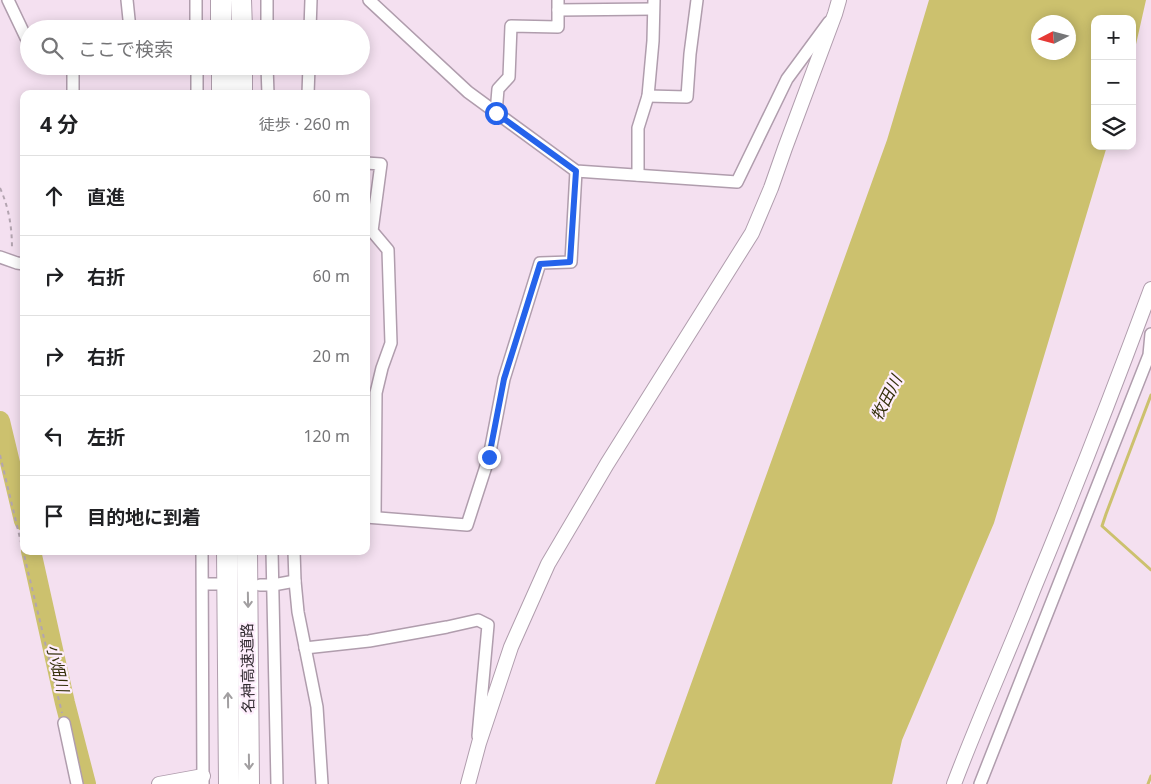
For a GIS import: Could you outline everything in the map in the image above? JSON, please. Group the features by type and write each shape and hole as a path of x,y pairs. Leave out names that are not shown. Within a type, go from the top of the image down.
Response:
{"highway":[{"path":"221,0 222,20"},
{"path":"241,0 242,20"},
{"path":"222,75 222,90"},
{"path":"242,75 242,90"},
{"name":"名神高速道路","path":"227,555 229,784"},
{"name":"名神高速道路","path":"247,555 249,784"}],"street":[{"path":"8,0 20,25"},
{"path":"127,0 129,20"},
{"path":"196,0 196,20"},
{"path":"267,0 267,20"},
{"path":"310,20 311,0"},
{"path":"370,0 468,92 576,171 737,182 787,79 835,14"},
{"path":"648,96 687,96 697,0"},
{"path":"468,784 511,647 548,564 607,464 752,233 771,188 839,0"},
{"path":"496,113 498,88 509,77 511,26 558,27 558,5 654,5 648,96 638,128 638,175"},
{"path":"73,75 73,90"},
{"path":"197,75 197,90"},
{"path":"267,75 268,90"},
{"path":"308,90 309,75"},
{"path":"370,163 381,164 372,231 388,250 391,343 376,393 371,517 467,525 489,457 504,379 540,264 570,262 576,171"},
{"path":"3,259 20,263"},
{"path":"954,784 1034,590 1151,289"},
{"path":"980,784 1149,355 1151,334"},
{"path":"159,784 203,780 202,555"},
{"path":"272,555 277,784"},
{"path":"294,555 298,612 317,707 322,784"},
{"path":"260,585 295,581"},
{"path":"203,584 217,584"},
{"path":"305,648 369,641 478,620 488,625 478,738 480,743"},
{"path":"64,723 77,784"}],"path":[{"path":"0,188 7,205 12,234 12,250 3,259"},
{"path":"0,455 20,539"},
{"path":"24,555 64,723"}],"water":[{"name":"牧田川","path":"929,0 1146,0 1136,44 1136,15 1091,15 1091,150 1106,150 994,523 902,740 892,784 655,784 887,140"}],"waterway":[{"path":"1151,395 1102,526 1151,570"},
{"name":"小畑川","path":"0,421 20,504"},
{"name":"小畑川","path":"32,555 65,703 86,784"},
{"path":"1148,784 1151,776"}],"route":[{"path":"489,457 504,379 540,264 570,262 576,171 496,113"}]}
